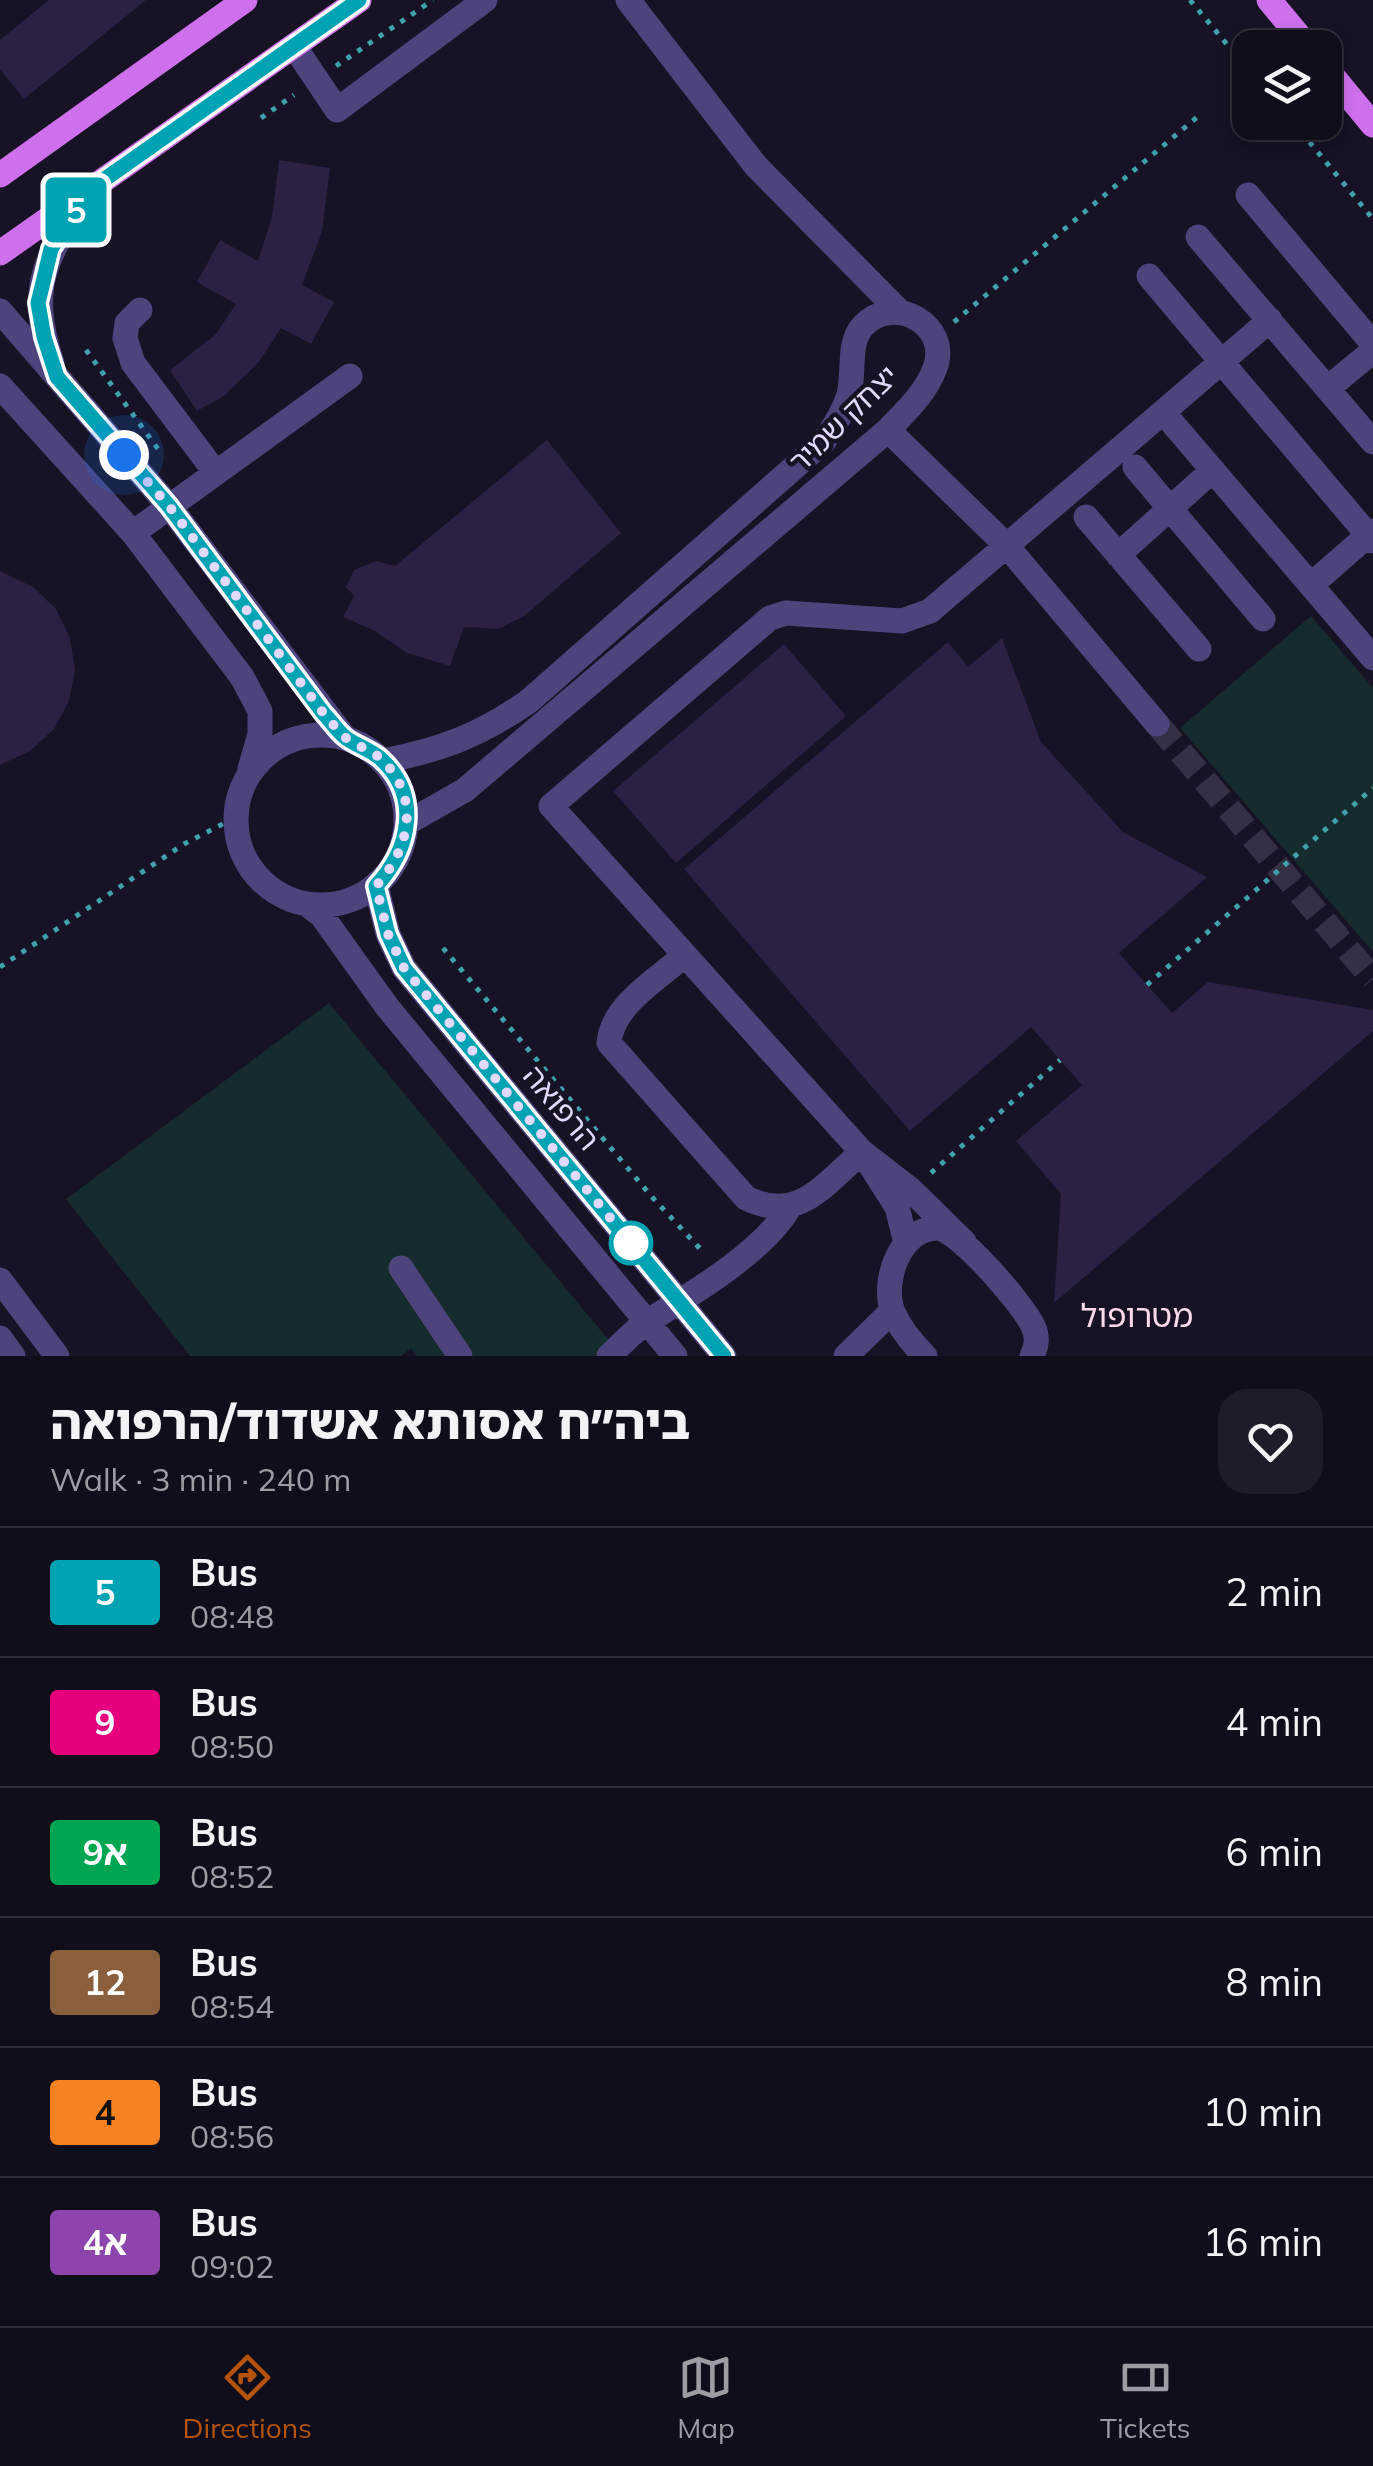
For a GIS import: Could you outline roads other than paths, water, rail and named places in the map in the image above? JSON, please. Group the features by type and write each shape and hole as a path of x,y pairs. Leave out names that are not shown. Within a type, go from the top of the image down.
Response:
{"main road":[{"path":"0,175 245,0"},
{"path":"0,253 359,0"},
{"path":"1269,0 1294,30"},
{"path":"1342,87 1373,124"}],"street":[{"path":"294,46 337,110 485,0"},
{"path":"628,0 756,166 900,312"},
{"path":"57,377 44,337 38,303 40,286 51,249 88,191"},
{"path":"1248,194 1373,348 1328,388"},
{"path":"1198,237 1373,442"},
{"path":"1149,276 1371,535 1311,585"},
{"path":"140,310 126,323 125,338 133,363 216,473"},
{"path":"0,311 169,506 345,738"},
{"name":"יצחק שמיר","path":"383,761 458,742 491,728 529,702 823,442 848,398 856,337 872,319 900,312 930,327 938,352 935,368 918,398 888,430 464,790 407,823"},
{"path":"906,1243 897,1207 862,1152 551,806 770,618 786,613 886,620 917,617 944,600 1270,320"},
{"path":"133,533 350,376"},
{"path":"1,387 133,533 242,677 260,711 260,734 236,817 242,852 261,880 291,900 332,905 355,899 376,886 392,868 403,847 405,800 397,779 366,747 345,738 318,735 291,740 268,754 249,774"},
{"path":"1163,412 1373,658"},
{"path":"888,430 1007,546 1157,724"},
{"path":"1135,467 1263,620"},
{"path":"1118,555 1213,470"},
{"path":"1086,517 1199,649"},
{"name":"הרפואה","path":"376,886 388,934 404,968 724,1356"},
{"path":"308,904 322,916 388,1008 675,1356"},
{"path":"685,955 618,1014 610,1028 609,1043 746,1198 775,1208 789,1208"},
{"path":"862,1152 911,1190 964,1242 1028,1318 1037,1342 1032,1356"},
{"path":"609,1356 647,1322 681,1304 778,1227 789,1208 862,1152"},
{"path":"925,1356 892,1311 892,1271 906,1243 933,1228 946,1229 964,1242"},
{"path":"401,1268 460,1356"},
{"path":"0,1280 56,1356"},
{"path":"846,1356 892,1311"},
{"path":"0,1338 14,1356"}],"tunnel":[{"path":"1157,724 1373,979"}],"district":[{"name":"מטרופול","path":"1137,1316"}]}
